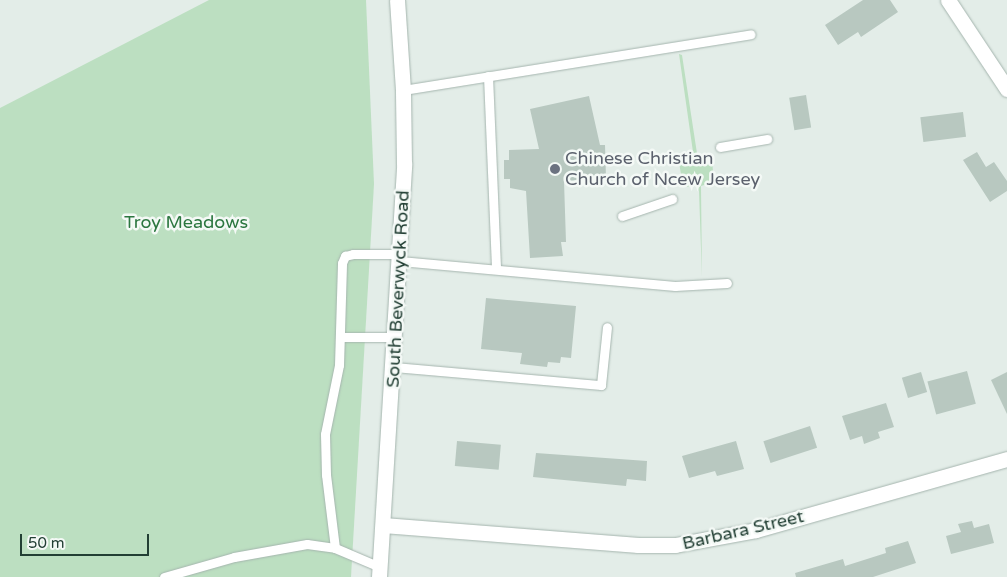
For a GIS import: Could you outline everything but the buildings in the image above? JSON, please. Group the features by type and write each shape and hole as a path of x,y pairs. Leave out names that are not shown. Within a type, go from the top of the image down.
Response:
{"street":[{"name":"South Beverwyck Road","path":"379,572 400,258 403,90 397,0"},
{"path":"948,0 1007,89"},
{"name":"Barbara Street","path":"383,525 638,545 675,545 756,530 1007,459"}],"lane":[{"path":"403,90 751,34"},
{"path":"488,76 496,268"},
{"path":"720,146 767,139"},
{"path":"622,216 672,199"},
{"path":"335,548 326,475 325,434 341,337 342,263 345,256 400,258 675,286 727,283"},
{"path":"394,366 601,385 607,327"},
{"path":"341,337 396,337"},
{"path":"164,577 234,557 307,544 335,548 379,572"}],"green space":[{"name":"Troy Meadows","path":"209,0 366,0 374,184 351,577 0,577 0,108"},
{"path":"679,54 682,55 698,160 712,160 714,182 701,186 702,278 699,191 697,186 683,187 679,162 694,159"}],"place":[{"name":"Chinese Christian Church of Ncew Jersey","path":"555,169"}]}
